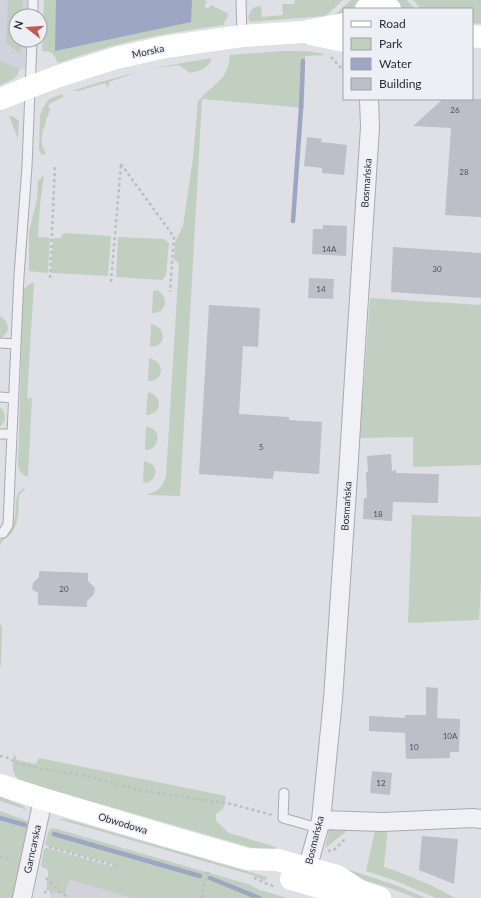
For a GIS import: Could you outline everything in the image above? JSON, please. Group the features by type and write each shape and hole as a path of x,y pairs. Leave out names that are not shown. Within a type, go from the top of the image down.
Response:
{"main road":[{"name":"Morska","path":"0,99 59,76 116,58 165,47 242,36 302,32 343,24"},
{"name":"Morska","path":"302,32 336,47"},
{"name":"Obwodowa","path":"0,785 247,859 277,860 305,876 337,876 370,895"}],"street":[{"name":"Bosmańska","path":"305,876 319,824 334,692 370,127 369,100"},
{"name":"Bosmańska","path":"370,127 376,100"},
{"name":"Garncarska","path":"22,898 43,799"},
{"path":"319,824 473,818 481,819"}],"lane":[{"path":"241,0 242,36"},
{"path":"0,533 3,532 8,525 18,276 27,166 32,48"},
{"path":"0,343 16,344"},
{"path":"0,397 13,398"},
{"path":"0,434 12,434"},
{"path":"0,470 10,470"},
{"path":"284,793 283,818 319,824"}],"path":[{"path":"336,47 343,68"},
{"path":"111,282 121,164 174,237 170,292"},
{"path":"50,278 55,165"},
{"path":"0,756 6,757 19,764 99,779 137,790 231,804 283,818"},
{"path":"322,850 334,850 362,822"},
{"path":"43,845 116,866 116,868"},
{"path":"202,898 204,886 210,870"},
{"path":"46,878 59,891 69,898"},
{"path":"44,892 52,893"}],"shaded area":[{"path":"0,0 27,0 27,8 8,8 8,48 26,48 25,67 19,71 18,75 14,79 0,85"},
{"path":"56,872 145,898 50,898"}],"green space":[{"path":"8,0 23,0 22,8 8,8 8,45 6,43"},
{"path":"44,0 205,0 207,2 204,6 208,9 211,5 227,13 228,16 224,25 131,41 58,63 52,54 42,51 42,48 48,48 48,8 44,8"},
{"path":"295,0 343,0 324,16 250,22 248,18 252,9 261,6 262,17 283,15 282,4 294,4"},
{"path":"351,0 362,0 355,8 343,8 343,16 332,15 336,14"},
{"path":"396,0 407,0 414,8 401,8"},
{"path":"413,0 481,0 481,24 473,23 473,8 420,8"},
{"path":"12,48 21,48 21,52 19,53"},
{"path":"283,51 322,53 325,55 305,56 304,108 202,99 180,496 147,495 160,488 166,476 179,263 174,260 175,242 183,226 193,158 198,101 223,77 228,67 230,55"},
{"path":"211,58 207,67 190,73 179,65 148,69"},
{"path":"0,61 19,69 14,77 0,85"},
{"path":"138,72 109,82 109,86 107,87 105,83 78,91 72,91 100,82"},
{"path":"63,94 63,97 48,106 50,110 45,127 43,128 42,137 45,155 41,154 39,150 40,115 49,99"},
{"path":"9,116 14,117 19,121 18,139"},
{"path":"44,175 38,237 50,238 48,273 29,271 29,232 37,199 38,181"},
{"path":"64,233 111,236 108,276 51,273 53,238 60,238"},
{"path":"118,237 164,239 169,243 166,275 162,280 116,277"},
{"path":"31,283 34,283 27,398 32,398 28,477 21,472 18,465 23,294 24,289"},
{"path":"157,290 164,297 165,304 161,311 152,313 153,291"},
{"path":"370,298 481,305 481,465 413,467 413,437 359,438"},
{"path":"0,316 6,321 8,327 4,336 0,338"},
{"path":"151,324 159,328 163,337 160,344 150,347"},
{"path":"149,358 158,363 161,371 158,378 148,381"},
{"path":"148,392 156,397 159,405 156,412 146,415"},
{"path":"0,407 5,414 5,417 4,422 0,427"},
{"path":"146,427 155,431 158,438 157,443 154,446 145,450"},
{"path":"144,461 149,462 155,470 154,477 148,483 143,482"},
{"path":"26,488 19,495 18,514 15,528 2,541 0,546 0,540 9,533 13,526 17,496 19,492"},
{"path":"412,515 481,517 481,583 479,620 408,623"},
{"path":"0,625 2,625 1,666 0,666"},
{"path":"14,753 17,760 36,764 39,758 226,796 223,809 216,814 216,821 229,833 276,847 273,854 21,781 14,772"},
{"path":"0,796 23,806 27,810 0,801"},
{"path":"0,811 31,822 15,898 0,898"},
{"path":"58,819 66,819 267,877 265,881 252,875"},
{"path":"330,826 352,827 325,848"},
{"path":"376,826 388,826 384,867 402,873 455,898 436,898 396,881 366,871"},
{"path":"51,828 248,884 260,890 288,898 132,898 69,879 65,893 63,894 46,890 48,870 41,865 44,849 47,848 114,867 115,865 45,845 48,832"},
{"path":"350,870 398,886 426,898 415,898 390,888 346,875"}],"water":[{"path":"56,0 192,0 191,22 55,51"}],"building":[{"path":"481,99 481,217 445,215 451,128 413,126 442,100"},
{"path":"307,137 322,139 321,142 347,145 344,175 322,173 322,168 304,166"},
{"path":"323,225 347,226 346,256 312,254 313,229 323,229"},
{"path":"393,247 481,253 481,298 391,292"},
{"path":"309,278 334,279 333,299 308,298"},
{"path":"209,305 260,308 258,347 243,346 239,414 289,417 289,420 322,422 319,474 274,471 273,479 199,474"},
{"path":"391,454 392,471 396,470 396,473 439,474 438,503 393,502 392,521 363,519 364,498 367,498 367,456"},
{"path":"39,571 88,573 88,581 95,588 94,594 87,601 87,607 38,605 38,593 32,589 33,583 39,577"},
{"path":"426,687 438,688 437,718 460,719 459,752 450,752 450,758 406,759 405,733 369,731 369,716 405,718 405,715 426,715"},
{"path":"372,771 392,773 390,795 370,793"},
{"path":"422,836 458,839 454,884 419,870"}],"waterway":[{"path":"293,221 303,61"},
{"path":"0,818 25,825"},
{"path":"54,834 200,876"},
{"path":"210,878 259,898"}]}
